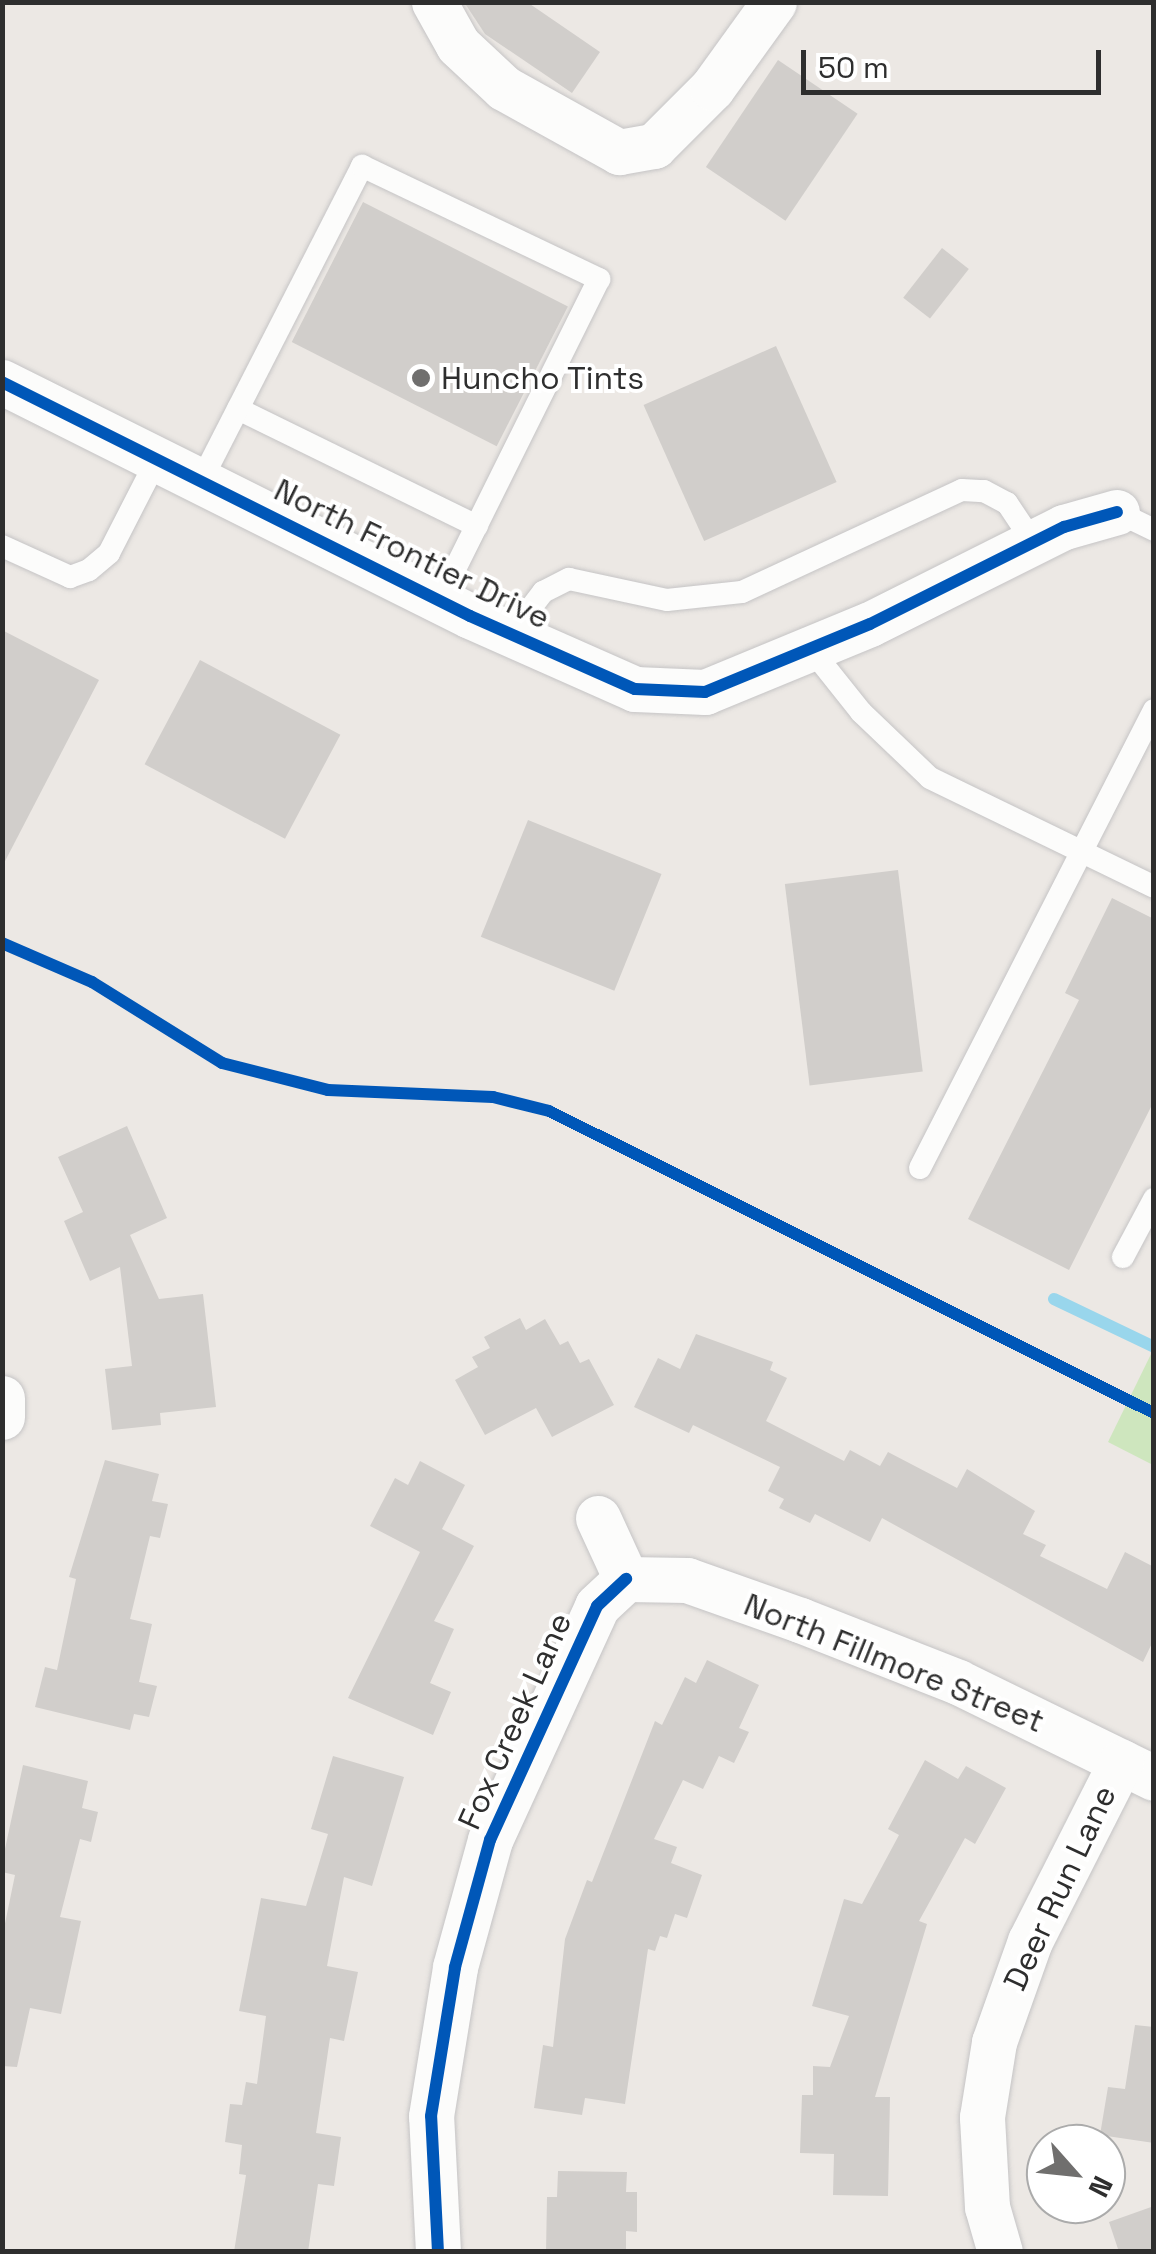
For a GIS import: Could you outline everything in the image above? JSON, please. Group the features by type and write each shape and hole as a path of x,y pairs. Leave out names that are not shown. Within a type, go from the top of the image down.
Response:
{"street":[{"path":"434,2 458,45 504,88 619,152 654,146 712,88 774,2"},
{"name":"North Frontier Drive","path":"2,382 440,600 634,689 706,692 810,648 1033,542 1135,521"},
{"path":"2,1398 2,1417"},
{"path":"598,1518 626,1579"},
{"name":"North Fillmore Street","path":"626,1579 686,1580 800,1620 958,1682 1137,1770"},
{"name":"Fox Creek Lane","path":"438,2252 431,2116 455,1967 490,1840 597,1606 626,1579"},
{"name":"Deer Run Lane","path":"1000,2252 987,2207 982,2117 994,2042 1030,1941 1137,1770"}],"lane":[{"path":"201,481 362,166 599,279 440,600"},
{"path":"238,408 477,526"},
{"path":"2,546 70,577 89,570 110,553 157,459"},
{"path":"511,634 543,592 569,579 666,600 742,592 962,490 984,491 1007,503 1033,542"},
{"path":"810,648 861,712 930,778 1154,887"},
{"path":"920,1168 1154,710"},
{"path":"1123,1258 1154,1199"}],"green space":[{"path":"1153,1350 1153,1465 1108,1442"}],"building":[{"path":"464,2 527,2 600,52 572,93 485,34"},
{"path":"778,60 858,114 785,221 706,167"},
{"path":"363,202 568,306 497,446 292,342"},
{"path":"942,248 969,269 930,319 903,298"},
{"path":"776,346 837,482 704,541 644,405"},
{"path":"2,630 99,680 2,867"},
{"path":"200,660 340,735 285,839 145,764"},
{"path":"528,820 662,874 614,991 481,937"},
{"path":"898,870 923,1071 810,1085 785,884"},
{"path":"1112,898 1154,919 1154,1101 1069,1270 968,1219 1079,1000 1065,993"},
{"path":"127,1126 167,1218 130,1235 159,1299 203,1294 216,1407 160,1413 161,1425 112,1430 105,1369 132,1366 120,1267 90,1281 64,1221 83,1212 58,1157"},
{"path":"520,1318 526,1330 545,1319 560,1345 568,1341 580,1363 589,1359 614,1405 552,1437 536,1408 485,1435 455,1380 478,1367 472,1357 490,1348 484,1337"},
{"path":"696,1334 773,1362 770,1370 787,1378 766,1421 844,1461 850,1450 880,1466 888,1452 957,1488 967,1469 1035,1511 1023,1534 1046,1545 1040,1556 1107,1589 1125,1552 1154,1567 1154,1639 1143,1662 882,1518 870,1542 815,1514 810,1523 779,1508 784,1499 768,1491 780,1467 693,1425 689,1433 634,1407 658,1358 680,1369"},
{"path":"105,1460 159,1474 152,1501 168,1504 160,1538 150,1536 130,1619 152,1624 139,1682 157,1686 149,1717 134,1714 130,1730 35,1707 45,1667 57,1670 76,1579 69,1577"},
{"path":"420,1461 465,1485 442,1529 474,1546 434,1621 454,1629 430,1683 451,1692 433,1735 348,1698 420,1552 370,1526 395,1478 408,1485"},
{"path":"707,1660 759,1685 739,1728 749,1732 734,1763 719,1756 703,1789 683,1780 654,1839 677,1847 671,1863 702,1875 687,1918 675,1914 667,1938 660,1936 655,1951 648,1949 625,2104 585,2098 582,2115 534,2108 543,2045 553,2047 565,1939 587,1880 592,1882 655,1721 662,1725 685,1677 696,1683"},
{"path":"333,1756 404,1777 372,1886 344,1877 327,1966 358,1972 344,2041 330,2038 316,2133 341,2137 334,2186 318,2184 308,2252 234,2252 246,2175 239,2174 242,2145 225,2142 230,2104 242,2105 246,2082 257,2084 266,2016 239,2011 261,1898 306,1906 328,1834 311,1829"},
{"path":"925,1760 958,1779 966,1766 1006,1788 975,1844 965,1838 919,1921 927,1924 875,2097 890,2097 888,2196 833,2195 834,2154 800,2153 802,2095 813,2095 813,2066 830,2067 849,2016 812,2006 844,1899 862,1904 899,1835 888,1829"},
{"path":"23,1765 88,1781 82,1808 98,1812 91,1842 80,1839 60,1917 81,1921 61,2014 30,2008 17,2067 2,2066 2,1938 15,1875 2,1872 2,1863"},
{"path":"1135,2025 1154,2027 1154,2143 1126,2139 1126,2124 1102,2124 1108,2087 1125,2089"},
{"path":"558,2171 627,2172 626,2192 637,2192 637,2232 626,2231 626,2252 546,2252 547,2197 557,2197"},
{"path":"1154,2206 1154,2252 1119,2252 1110,2224 1126,2224 1126,2216"}],"waterway":[{"path":"1054,1299 1154,1347"}],"cycle path":[{"path":"2,382 470,616 635,689 705,692 870,624 1064,527 1117,512"},
{"path":"2,943 92,982 222,1063 328,1090 493,1097 549,1111 1154,1413"},
{"path":"438,2252 431,2116 455,1967 490,1840 597,1606 626,1579"}],"place":[{"name":"Huncho Tints","path":"421,378"}]}
